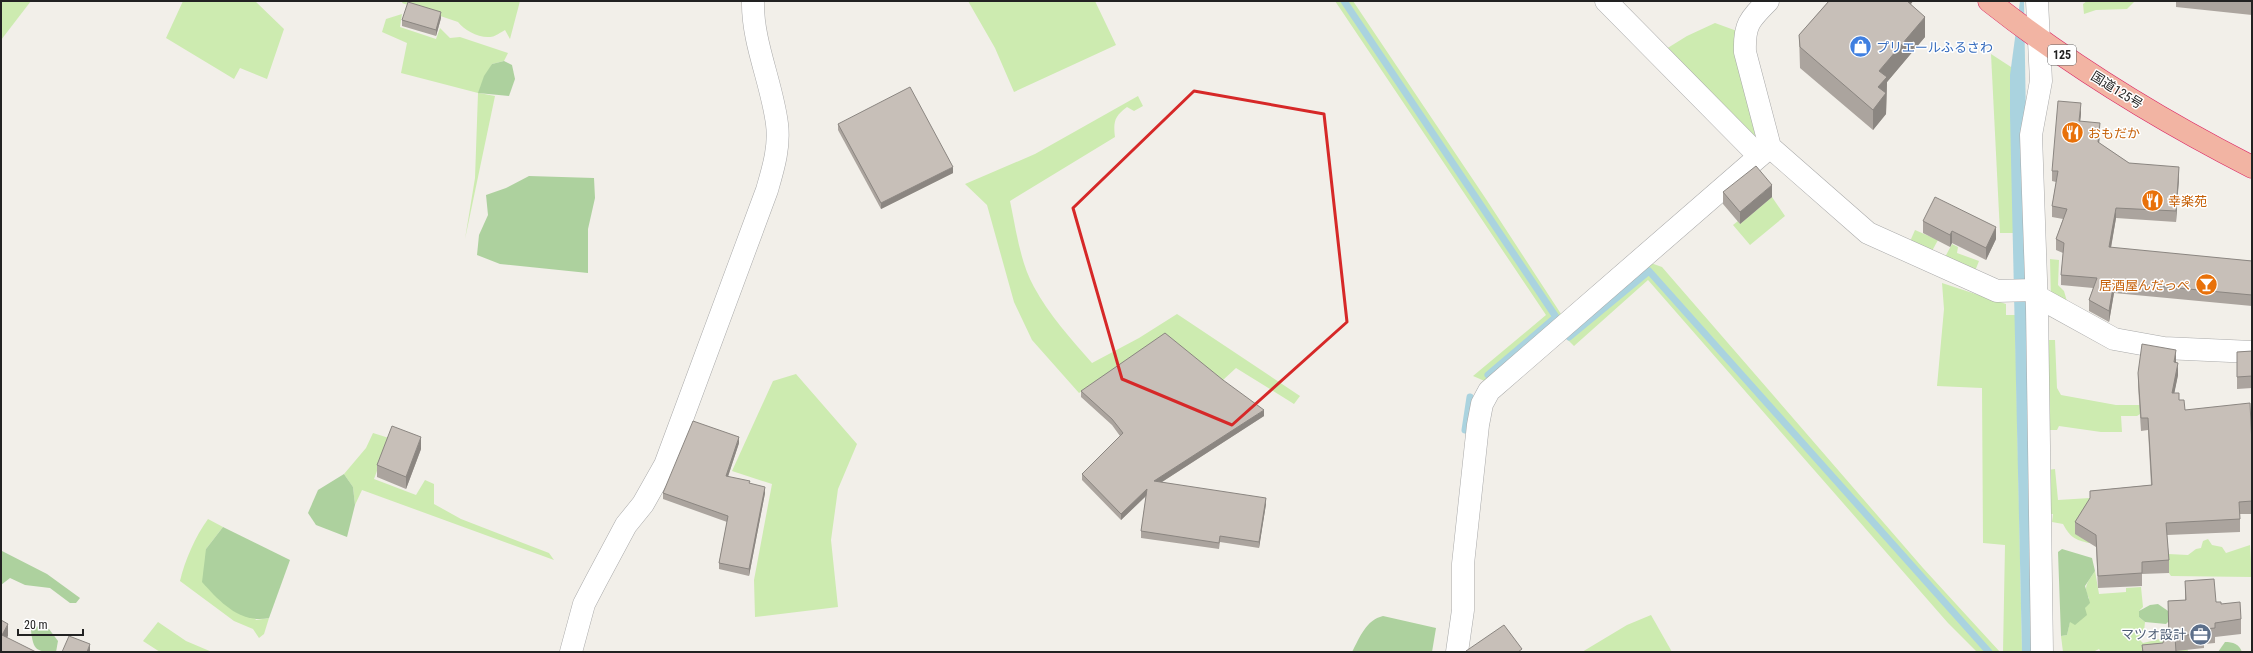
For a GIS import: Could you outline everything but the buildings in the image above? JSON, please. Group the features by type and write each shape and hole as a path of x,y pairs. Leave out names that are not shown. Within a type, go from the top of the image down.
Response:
{"highway":[{"name":"国道125号","path":"1989,1 2039,39 2180,130 2252,167"}],"street":[{"path":"571,652 584,604 593,586 626,525 643,504 665,465 767,190 776,158 778,125 754,21 753,1"},
{"path":"1606,1 1764,151 1868,233 1998,291 2036,293 2114,339 2164,348 2252,352"},
{"path":"1764,151 1745,52 1745,40 1746,28 1749,20 1768,1"},
{"path":"2037,1 2041,81 2031,135 2036,293 2042,652"},
{"path":"1458,652 1463,610 1463,564 1478,425 1482,404 1489,391 1764,151"}],"highlighted area":[{"path":"1194,91 1324,114 1347,322 1232,425 1122,379 1073,208"}],"green space":[{"path":"1,1 31,1 1,40"},
{"path":"183,1 255,1 284,29 267,79 240,68 234,79 166,38"},
{"path":"403,1 520,1 510,39 505,30 492,37 476,35 468,31 458,22 402,3"},
{"path":"968,1 1095,1 1116,45 1014,92 995,48"},
{"path":"1335,1 1353,1 1563,317 1487,382 1473,376 1546,315"},
{"path":"2087,1 2135,1 2127,9 2096,10 2084,14 2083,4"},
{"path":"402,14 400,27 436,39 440,28 450,38 460,37 508,53 504,61 492,64 479,93 495,96 465,239 475,178 478,93 401,73 407,43 382,32 386,19"},
{"path":"1715,23 1737,31 1758,140 1666,49 1687,36"},
{"path":"1991,54 2011,67 2014,233 2000,233"},
{"path":"504,61 512,65 515,79 509,96 478,93 484,76 492,64"},
{"path":"1138,96 1143,106 1134,111 1127,107 1117,116 1114,127 1115,137 1010,201 1025,267 1034,287 1053,317 1092,363 1139,338 1177,314 1300,396 1294,404 1236,368 1223,380 1165,336 1079,393 1032,340 1014,302 987,205 965,184 1035,154"},
{"path":"529,176 594,178 595,198 588,229 588,273 500,264 477,255 479,235 488,215 486,195 506,188"},
{"path":"1772,197 1785,216 1750,245 1733,225 1738,221 1740,224"},
{"path":"1915,230 1938,240 1932,251 1908,246"},
{"path":"1952,244 1958,247 1957,253 1979,261 1975,271 1944,259"},
{"path":"2050,259 2059,260 2058,285 2064,291 2068,305 2051,302"},
{"path":"1648,262 1662,267 1923,568 2000,652 1977,652 1948,623 1648,280 1574,346 1564,336"},
{"path":"1942,283 2006,304 2006,315 2015,315 2022,652 2003,652 2005,545 1983,543 1982,388 1937,386 1944,309"},
{"path":"2045,340 2055,340 2057,388 2061,395 2116,405 2144,405 2143,412 2137,416 2121,416 2122,432 2101,432 2059,426 2057,430 2048,430"},
{"path":"796,374 857,444 838,489 831,540 838,607 755,617 754,580 772,484 732,471 773,381"},
{"path":"373,433 389,438 374,479 416,495 425,480 434,484 434,504 461,519 549,553 554,560 362,490 355,505 353,487 344,474 366,448"},
{"path":"2055,469 2058,500 2122,496 2089,543 2080,541 2073,537 2063,524 2052,522 2053,514 2048,514 2047,470"},
{"path":"344,474 353,487 355,505 347,537 316,525 308,513 318,490"},
{"path":"208,519 223,527 206,549 256,620 269,618 264,634 259,638 253,629 234,621 180,581 191,549"},
{"path":"223,527 290,560 269,618 249,618 240,615 223,604 202,582 206,549"},
{"path":"2208,539 2212,545 2222,547 2226,553 2250,545 2252,577 2171,576 2169,573 2168,554 2188,555 2196,549 2201,548 2203,541"},
{"path":"2062,549 2092,558 2095,571 2085,586 2090,603 2085,608 2087,615 2075,625 2070,622 2067,635 2061,636 2058,552"},
{"path":"2,551 47,574 80,598 76,603 70,603 50,588 25,585 10,578 1,585"},
{"path":"2095,571 2099,594 2126,592 2126,588 2141,587 2143,607 2139,611 2139,617 2145,622 2144,631 2138,638 2143,643 2160,639 2165,643 2187,643 2188,652 2101,652 2099,649 2093,652 2063,652 2061,636 2067,635 2070,621 2085,608 2089,598 2086,587"},
{"path":"2158,604 2171,613 2170,620 2166,624 2145,622 2139,617 2139,611 2150,605"},
{"path":"1651,615 1672,652 1582,652 1627,625"},
{"path":"1383,616 1436,628 1432,652 1352,652 1368,625 1377,618"},
{"path":"158,622 186,641 212,652 160,652 143,641"},
{"path":"35,626 49,629 58,641 56,652 44,652 37,649 33,642 31,630"},
{"path":"2225,642 2235,644 2242,652 2218,652"}],"water":[{"path":"2020,1 2024,1 2035,652 2022,652 2010,114 2010,75"}],"waterway":[{"path":"1344,1 1556,317 1488,375"},
{"path":"1569,337 1649,271 1989,652"},
{"path":"1465,430 1470,397"}],"place":[{"name":"プリエールふるさわ","path":"1860,47"},
{"name":"おもだか","path":"2073,133"},
{"name":"幸楽苑","path":"2153,201"},
{"name":"居酒屋んだっぺ","path":"2206,285"},
{"name":"マツオ設計","path":"2201,634"}]}
